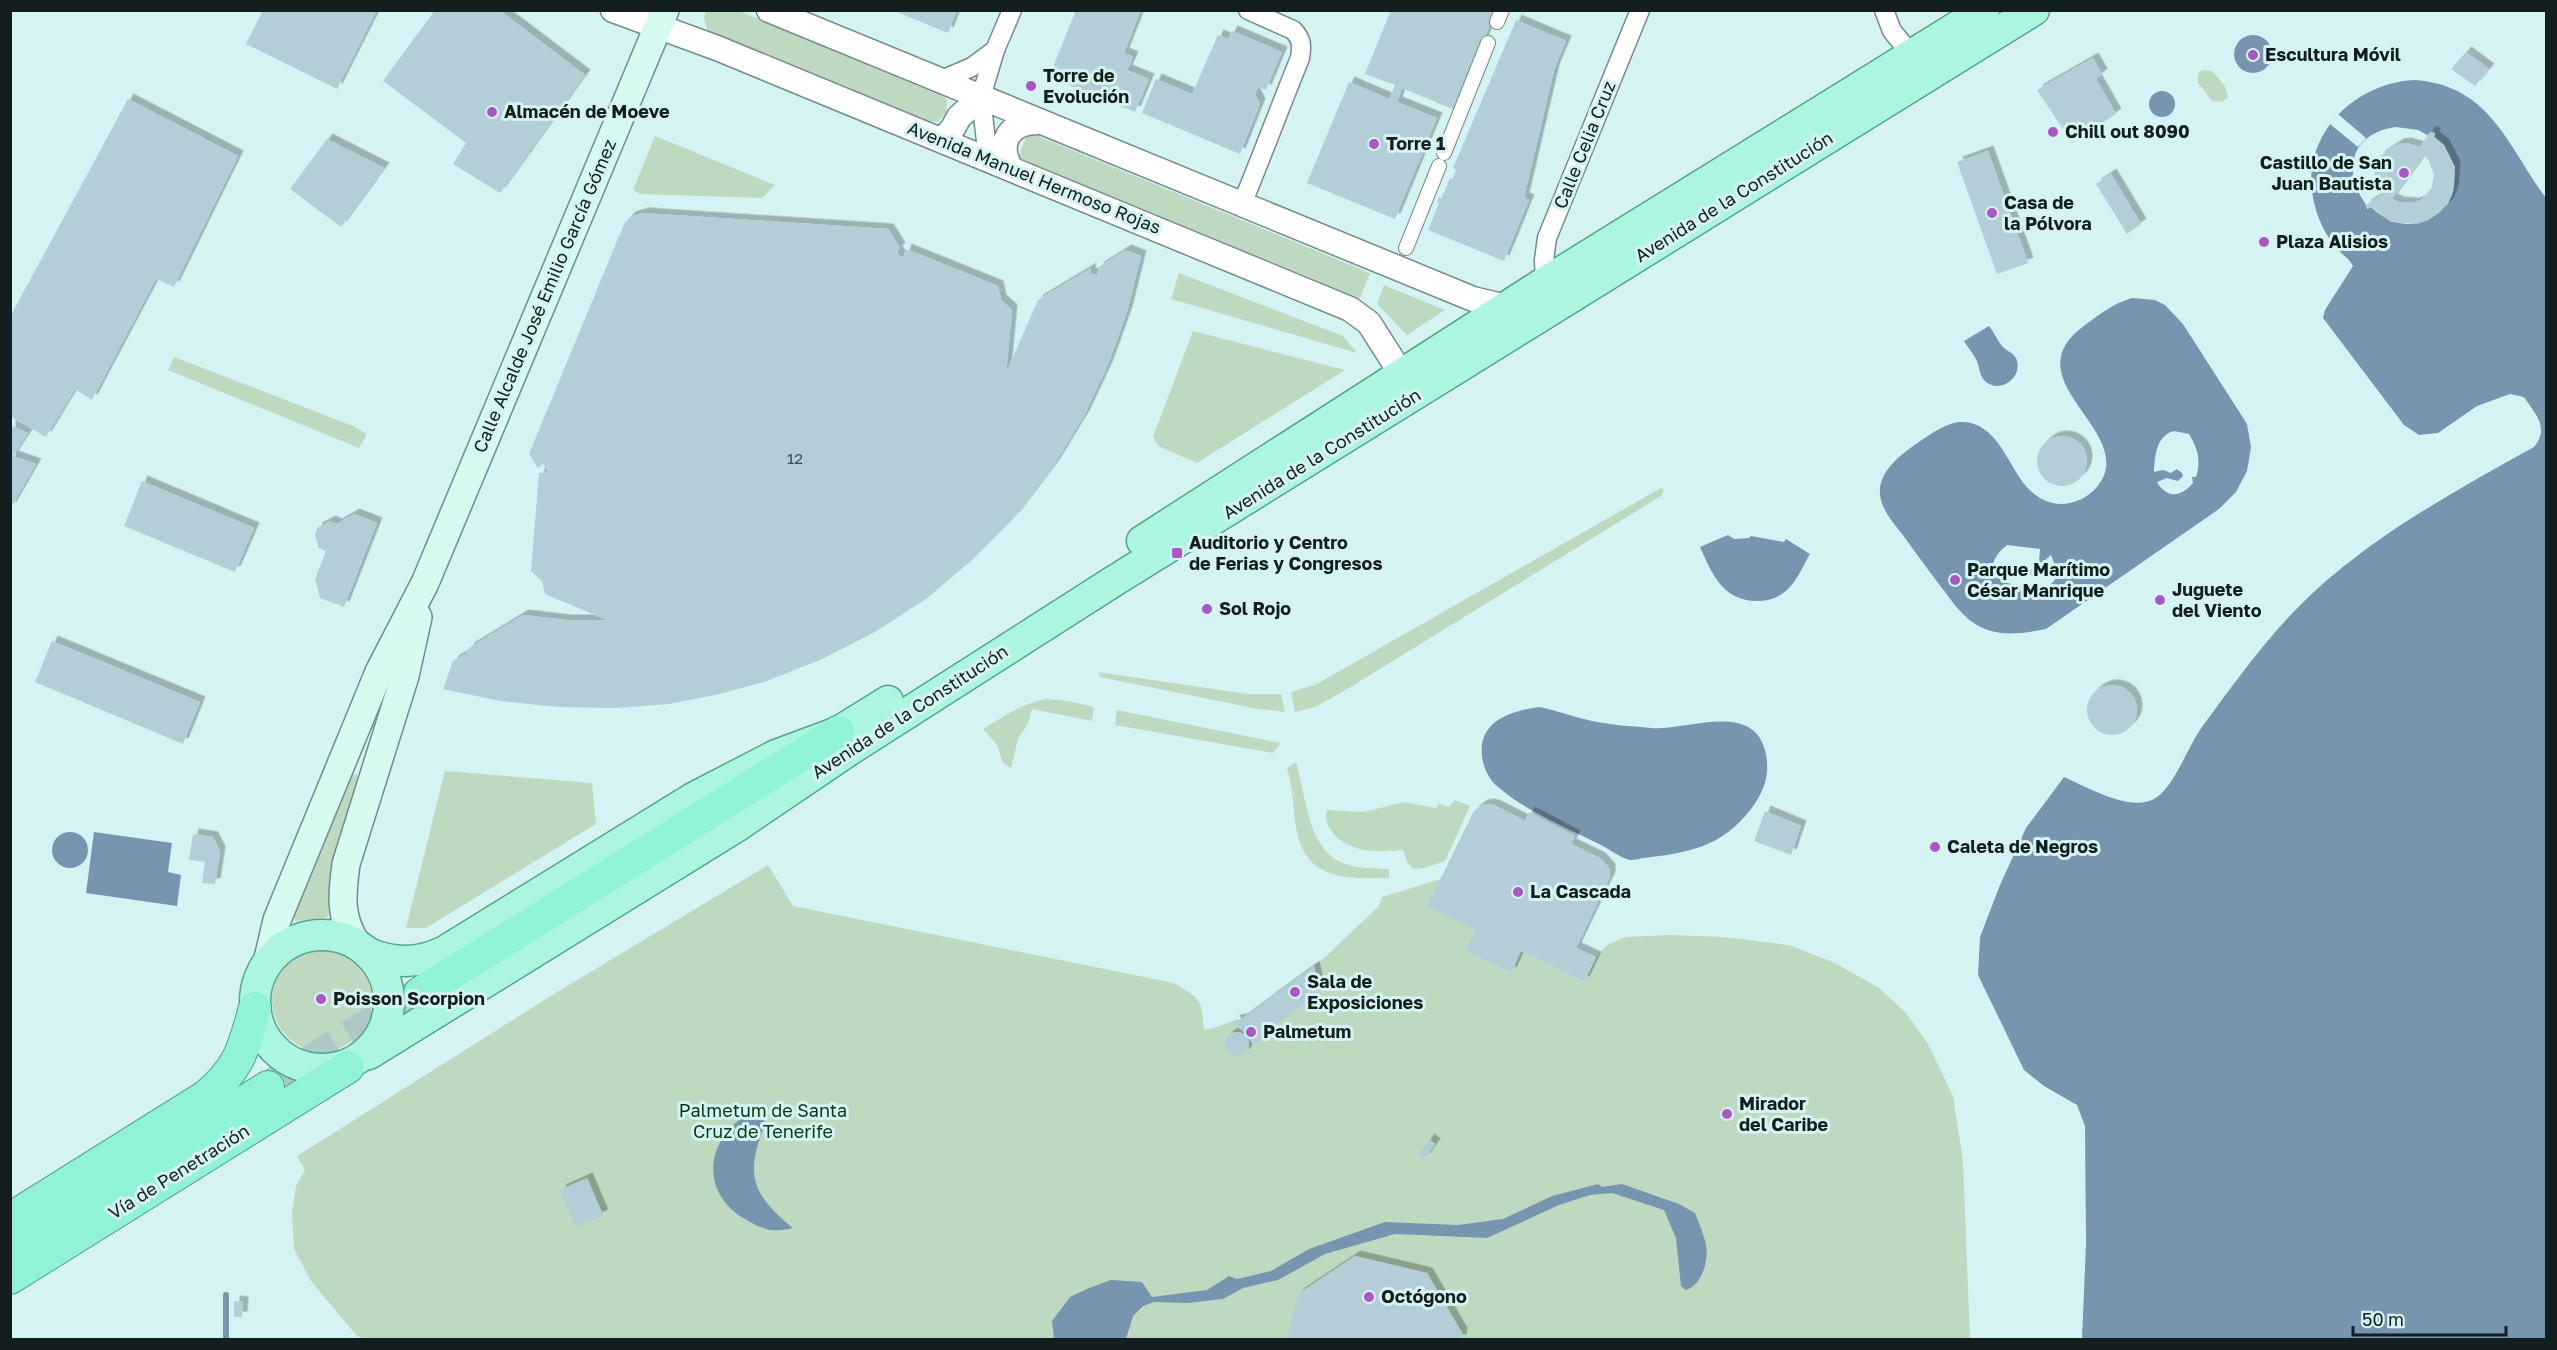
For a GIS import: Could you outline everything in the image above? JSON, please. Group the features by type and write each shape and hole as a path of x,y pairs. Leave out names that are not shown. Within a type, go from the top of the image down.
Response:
{"highway":[{"name":"Avenida de la Constitución","path":"420,993 838,732"},
{"path":"10,1219 206,1097 233,1070 246,1042 255,1008"},
{"name":"Vía de Penetración","path":"10,1278 358,1060"},
{"name":"Vía de Penetración","path":"10,1248 268,1087"}],"main road":[{"name":"Avenida de la Constitución","path":"358,1060 736,827 848,751 1114,581 1409,385 1506,307 1984,10"},
{"name":"Avenida de la Constitución","path":"838,732 1095,571 2034,10"},
{"name":"Calle Alcalde José Emilio García Gómez","path":"267,963 277,920 374,682 425,583 662,19"},
{"name":"Calle Alcalde José Emilio García Gómez","path":"362,949 351,936 343,914 342,894 346,864 405,676 425,583"},
{"path":"362,949 385,978 389,1005 383,1032 358,1060 325,1069 303,1066 283,1056 267,1041 261,1030 255,1008 258,980 267,963 292,941 315,935 332,935 362,949 383,959 407,962 438,954 693,798 776,755 838,732"}],"street":[{"name":"Avenida Manuel Hermoso Rojas","path":"613,10 662,19 717,48 1350,309 1370,323 1409,385"},
{"path":"770,10 1473,299 1506,307"},
{"path":"988,159 981,96 995,50 1012,10"},
{"path":"1242,204 1300,58 1302,47 1298,35 1285,26 1248,10"},
{"name":"Calle Celia Cruz","path":"1545,282 1544,260 1547,238 1640,10"},
{"path":"1884,10 1892,31 1912,55"},
{"path":"1444,153 1488,43"},
{"path":"939,81 972,68 995,50"},
{"path":"942,140 959,117 981,96"},
{"path":"1011,169 1006,161 1005,143 1011,129 1024,122 1038,122"},
{"path":"1406,248 1439,166"}],"green space":[{"path":"706,11 739,11 930,88 942,94 947,100 946,113 938,122 926,121 715,34 707,30 704,17"},
{"path":"2202,70 2212,71 2225,86 2228,97 2222,102 2212,101 2198,83 2198,74"},
{"path":"1028,132 1370,273 1360,298 1018,158"},
{"path":"655,136 775,185 762,198 640,194 633,190"},
{"path":"1179,273 1343,336 1357,353 1171,299"},
{"path":"1384,285 1445,310 1407,335 1377,304"},
{"path":"1193,331 1345,370 1197,463 1158,446 1153,437"},
{"path":"174,357 353,426 367,434 359,448 168,370"},
{"path":"1661,488 1664,491 1661,496 1344,691 1315,707 1295,712 1291,692 1315,685"},
{"path":"1098,672 1247,694 1281,694 1285,712 1258,709 1100,677"},
{"path":"1046,699 1094,707 1092,721 1032,709 1028,723 1018,739 1011,768 1003,763 997,745 983,729 1021,707"},
{"path":"1117,710 1281,743 1273,753 1115,725"},
{"path":"1296,762 1310,819 1322,846 1331,856 1343,863 1389,869 1389,878 1357,878 1329,873 1317,867 1308,857 1300,844 1287,768"},
{"path":"445,771 592,783 596,824 426,928 406,928"},
{"path":"353,774 360,776 338,845 330,881 329,914 326,918 296,921 292,915"},
{"path":"1455,800 1470,806 1445,861 1424,868 1413,869 1407,862 1403,850 1358,849 1343,842 1332,831 1326,818 1327,810 1364,812 1404,802 1436,808 1439,803 1449,807"},
{"name":"Palmetum de Santa Cruz de Tenerife","path":"768,865 793,906 1174,983 1198,1001 1201,1006 1204,1030 1242,1019 1323,959 1379,906 1382,897 1441,879 1475,930 1465,951 1510,973 1521,951 1584,982 1596,957 1607,945 1625,937 1670,935 1725,937 1789,945 1835,963 1879,988 1906,1013 1928,1044 1953,1096 1963,1161 1970,1339 365,1339 357,1336 311,1281 294,1249 292,1213 296,1186 305,1170 297,1156 554,994"},
{"path":"322,951 350,959 364,973 372,1001 364,1029 350,1043 322,1051 294,1043 280,1029 272,1001 280,973 294,959"}],"water":[{"path":"2253,35 2267,40 2272,54 2267,68 2253,73 2239,68 2234,54 2239,40"},
{"path":"2414,80 2440,84 2461,93 2479,106 2494,121 2546,198 2546,1339 2082,1339 2086,1244 2085,1126 2077,1105 2044,1086 2024,1070 1978,975 1980,937 2026,828 2064,777 2108,797 2121,800 2144,802 2161,794 2202,727 2232,686 2286,620 2313,593 2341,568 2403,524 2435,503 2534,447 2541,433 2539,421 2524,397 2510,394 2477,406 2438,433 2419,435 2404,425 2323,318 2325,310 2353,266 2337,249 2319,220 2312,185 2313,162 2321,140 2333,121 2349,105 2368,92 2390,84","holes":["2396,127 2418,130 2429,136 2430,132 2435,133 2434,137 2449,156 2455,175 2452,193 2443,209 2428,219 2411,224 2391,220 2371,207 2367,209 2357,189 2353,166 2359,147 2374,134"]},
{"path":"2162,91 2172,94 2175,104 2172,114 2162,117 2152,114 2149,104 2152,94"},
{"path":"2132,298 2155,300 2165,305 2183,324 2247,424 2251,447 2247,471 2236,492 2219,509 2046,629 2003,633 1979,626 1958,609 1888,516 1880,496 1880,486 1884,476 1898,458 1931,434 1950,424 1964,422 1979,426 1989,433 2025,485 2044,500 2065,504 2086,497 2097,487 2106,467 2103,446 2066,386 2060,366 2065,346 2085,325 2107,309","holes":["2174,431 2189,434 2195,445 2198,460 2198,471 2196,477 2192,477 2193,483 2184,491 2174,494 2165,491 2157,482 2167,478 2178,481 2183,476 2182,473 2177,469 2171,473 2163,470 2154,472 2160,442 2163,437","2007,545 2040,549 2039,562 2030,570 2030,574 2035,578 2041,575 2042,563 2051,555 2058,573 2055,579 2046,587 2039,589 2034,587 2033,590 2004,581 1997,576 1994,562"]},
{"path":"1989,326 2002,346 2016,358 2018,365 2014,377 1999,386 1984,380 1976,358 1964,341"},
{"path":"1728,535 1734,539 1751,536 1784,542 1786,539 1810,554 1794,582 1784,593 1765,600 1745,600 1727,591 1720,584 1700,547"},
{"path":"1539,707 1596,722 1651,728 1718,721 1734,722 1748,727 1759,737 1766,754 1765,783 1751,809 1740,822 1716,840 1675,854 1626,859 1522,804 1498,787 1489,777 1482,756 1485,734 1498,720 1508,715"},
{"path":"70,832 83,837 88,850 83,863 70,868 57,863 52,850 57,837"},
{"path":"94,832 172,843 168,872 181,875 177,906 86,893"},
{"path":"743,1117 758,1118 766,1122 755,1155 756,1181 760,1193 768,1204 793,1228 768,1230 757,1226 731,1209 715,1183 713,1169 715,1155 730,1128"},
{"path":"1598,1184 1602,1187 1622,1184 1679,1204 1695,1213 1707,1251 1703,1271 1692,1287 1686,1290 1681,1286 1676,1238 1664,1210 1612,1193 1590,1195 1559,1205 1487,1238 1395,1234 1325,1254 1278,1280 1243,1288 1223,1299 1188,1303 1154,1302 1143,1306 1133,1316 1126,1339 1054,1339 1052,1321 1070,1297 1111,1280 1142,1282 1152,1297 1207,1290 1229,1276 1237,1279 1271,1271 1309,1249 1385,1222 1458,1225 1503,1219 1552,1196"}],"pier":[{"path":"2338,114 2366,138 2358,147 2330,124"}],"building":[{"path":"263,10 377,10 337,89 246,44"},
{"name":"Almacén de Moeve","path":"435,10 499,10 585,75 500,193 453,164 466,143 383,81"},
{"path":"892,10 957,10 948,33"},
{"path":"1076,10 1141,10 1124,53 1133,57 1127,70 1149,79 1135,112 1049,77"},
{"path":"1391,10 1496,10 1455,110 1402,88 1397,102 1437,118 1395,219 1307,183 1349,82 1389,99 1395,85 1365,74"},
{"path":"1516,20 1566,41 1554,70 1524,198 1529,200 1504,261 1428,230 1439,203 1437,202 1439,197 1442,198 1450,178 1453,179 1456,170 1453,168"},
{"path":"1232,31 1282,52 1266,90 1258,87 1255,94 1260,104 1240,154 1142,113 1156,79 1192,94 1218,35 1228,39"},
{"path":"2466,52 2489,69 2475,86 2451,69"},
{"path":"2093,58 2102,74 2096,79 2116,114 2072,143 2037,90"},
{"path":"128,99 238,156 174,287 156,279 92,400 75,389 46,437 10,416 10,317"},
{"path":"2430,132 2435,133 2434,137 2444,145 2455,167 2453,192 2448,204 2429,220 2416,224 2391,222 2371,207 2367,209 2366,205 2381,195 2374,176 2380,156 2398,144 2406,143 2420,147","holes":["2424,155 2434,175 2431,189 2421,200 2414,203 2392,199"]},
{"path":"327,139 384,168 341,227 290,189"},
{"name":"Casa de la Pólvora","path":"1988,151 2028,263 1997,274 1957,162"},
{"path":"2111,174 2141,224 2127,234 2096,184"},
{"path":"643,213 888,229 900,248 897,251 900,256 904,256 906,249 998,286 1001,300 1012,310 1006,373 1038,300 1091,268 1090,273 1097,275 1099,267 1126,250 1141,256 1127,312 1108,365 1084,416 1054,465 1016,515 972,560 926,599 875,632 820,660 764,682 669,704 615,708 557,707 500,701 443,689 453,661 467,653 469,648 523,615 566,620 607,620 545,594 542,581 531,571 539,473 548,472 543,464 538,468 529,454 624,224 630,217"},
{"path":"10,425 28,433 13,456 36,464 10,509"},
{"path":"2062,436 2080,443 2087,461 2080,479 2062,486 2044,479 2037,461 2044,443"},
{"path":"142,481 254,528 235,572 124,526"},
{"path":"354,514 377,523 344,607 320,598 315,579 326,551 319,548 315,535 317,528 330,521 337,524"},
{"path":"52,641 200,702 183,744 35,682"},
{"path":"2112,685 2130,692 2137,710 2130,728 2112,735 2094,728 2087,710 2094,692"},
{"name":"La Cascada","path":"1489,804 1525,821 1529,812 1575,836 1571,844 1600,858 1610,869 1610,877 1576,948 1596,957 1584,982 1521,951 1511,973 1465,951 1475,930 1427,906 1474,811 1482,805"},
{"path":"1765,811 1801,826 1791,855 1754,841"},
{"path":"193,834 213,837 220,852 215,884 202,883 205,862 189,860"},
{"path":"1314,966 1320,992 1260,1036 1262,1040 1252,1046 1234,1020 1242,1019"},
{"path":"1237,1032 1246,1035 1249,1044 1246,1053 1237,1056 1228,1053 1225,1044 1228,1035"},
{"path":"1429,1139 1435,1144 1424,1159 1418,1155"},
{"path":"587,1178 603,1215 576,1227 560,1190"},
{"name":"Octógono","path":"1355,1256 1427,1273 1462,1333 1461,1340 1287,1340 1298,1294"},
{"path":"234,1301 243,1302 242,1317 234,1317"}],"waterway":[{"path":"226,1295 226,1340"}],"tunnel":[{"path":"268,1087 420,993"}],"place":[{"name":"Escultura Móvil","path":"2253,55"},
{"name":"Torre de Evolución","path":"1031,86"},
{"name":"Almacén de Moeve","path":"492,112"},
{"name":"Chill out 8090","path":"2053,132"},
{"name":"Torre 1","path":"1374,144"},
{"name":"Castillo de San Juan Bautista","path":"2404,173"},
{"name":"Casa de la Pólvora","path":"1992,213"},
{"name":"Plaza Alisios","path":"2264,242"},
{"name":"Auditorio y Centro de Ferias y Congresos","path":"1177,553"},
{"name":"Parque Marítimo César Manrique","path":"1955,580"},
{"name":"Juguete del Viento","path":"2160,600"},
{"name":"Sol Rojo","path":"1207,609"},
{"name":"Caleta de Negros","path":"1935,847"},
{"name":"La Cascada","path":"1518,892"},
{"name":"Sala de Exposiciones","path":"1295,992"},
{"name":"Poisson Scorpion","path":"321,999"},
{"name":"Palmetum","path":"1251,1032"},
{"name":"Mirador del Caribe","path":"1727,1114"},
{"name":"Octógono","path":"1369,1297"}]}
